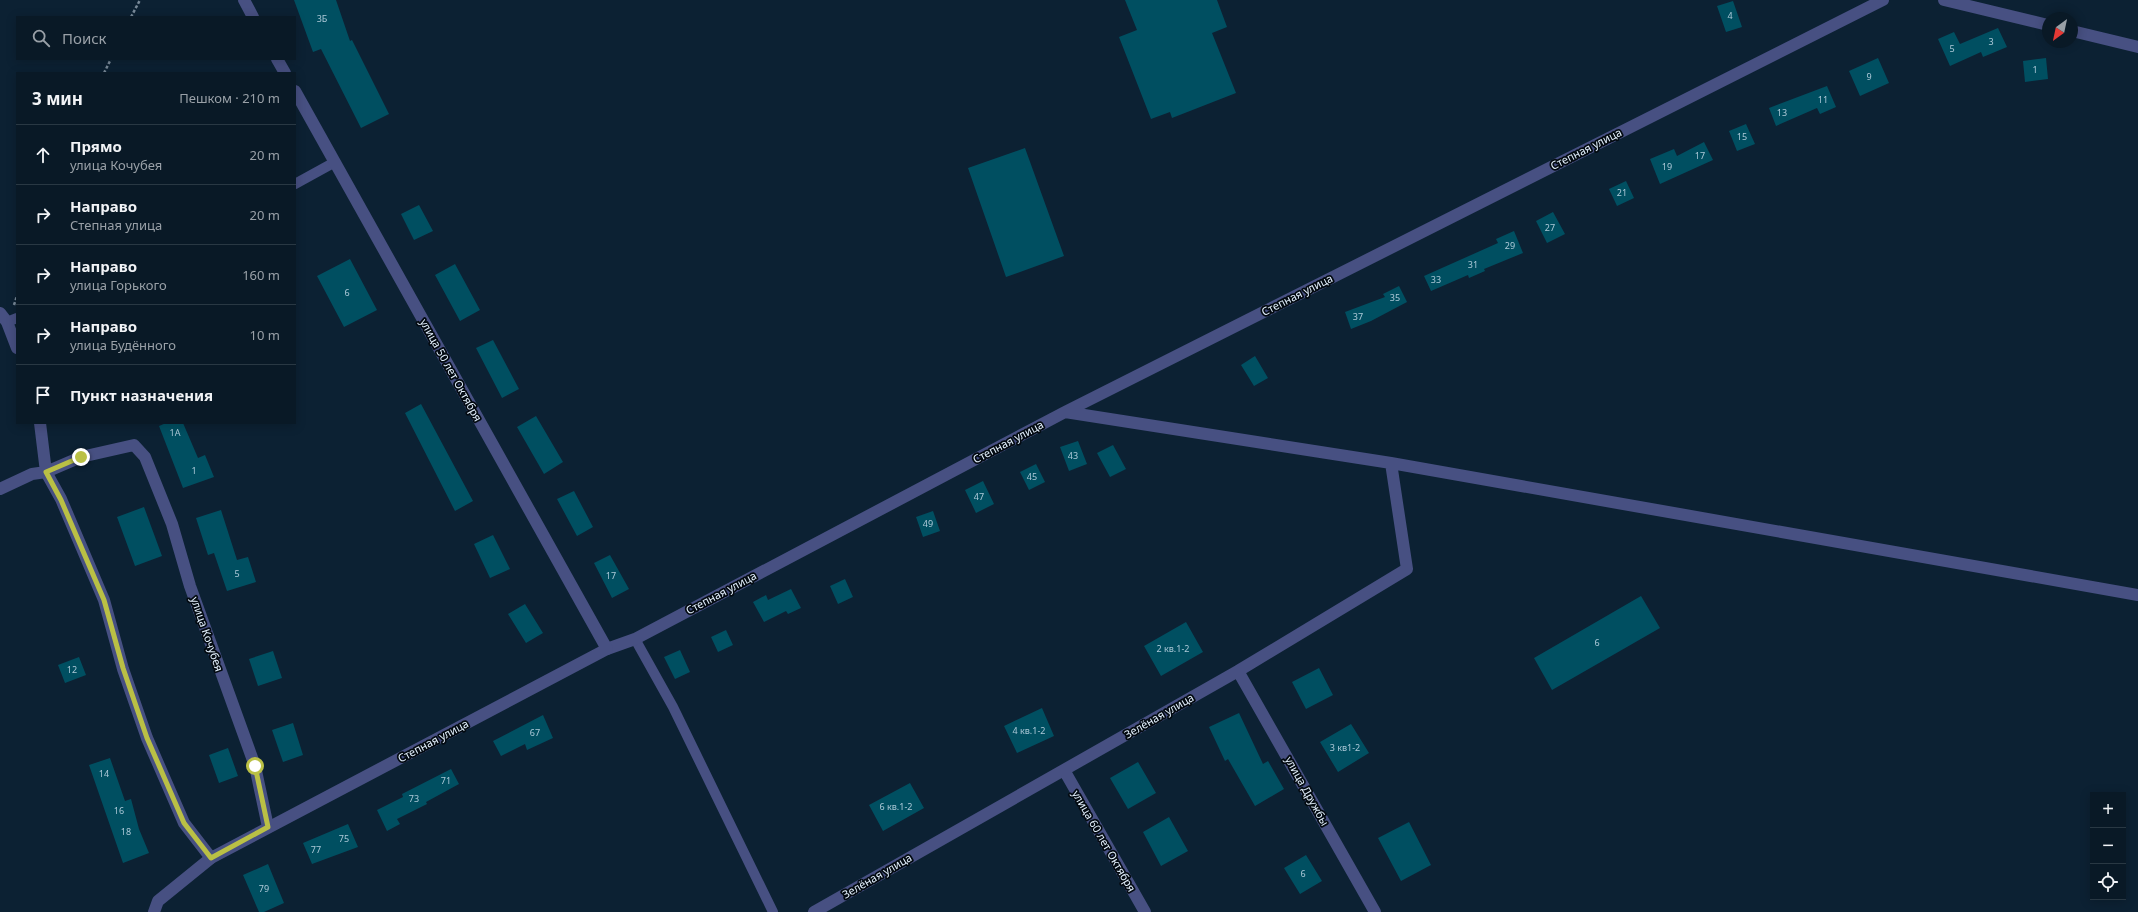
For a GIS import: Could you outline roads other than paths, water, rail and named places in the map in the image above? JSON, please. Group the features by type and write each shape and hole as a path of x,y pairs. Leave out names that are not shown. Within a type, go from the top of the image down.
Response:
{"street":[{"path":"244,0 253,16"},
{"name":"Степная улица","path":"154,912 158,901 211,858 268,827 607,649 635,639 1066,412 1883,0"},
{"path":"1944,0 2042,24"},
{"path":"2078,32 2138,47"},
{"path":"278,60 284,72"},
{"name":"улица 50 лет Октября","path":"296,93 607,649"},
{"path":"8,318 16,345"},
{"path":"1066,412 1391,463 2138,595"},
{"path":"40,424 46,472 61,500 104,600 123,668 153,752 184,823 211,858"},
{"name":"улица Кочубея","path":"46,472 81,457 134,445 145,457 172,524 190,586 255,766 268,827"},
{"name":"Зелёная улица","path":"814,912 1238,670 1408,570 1391,463"},
{"path":"0,489 32,474 46,472"},
{"name":"улица Дружбы","path":"1238,670 1375,912"},
{"name":"улица 60 лет Октября","path":"1064,770 1144,912"}],"lane":[{"path":"296,183 335,162"},
{"path":"635,639 673,707 773,912"}]}
